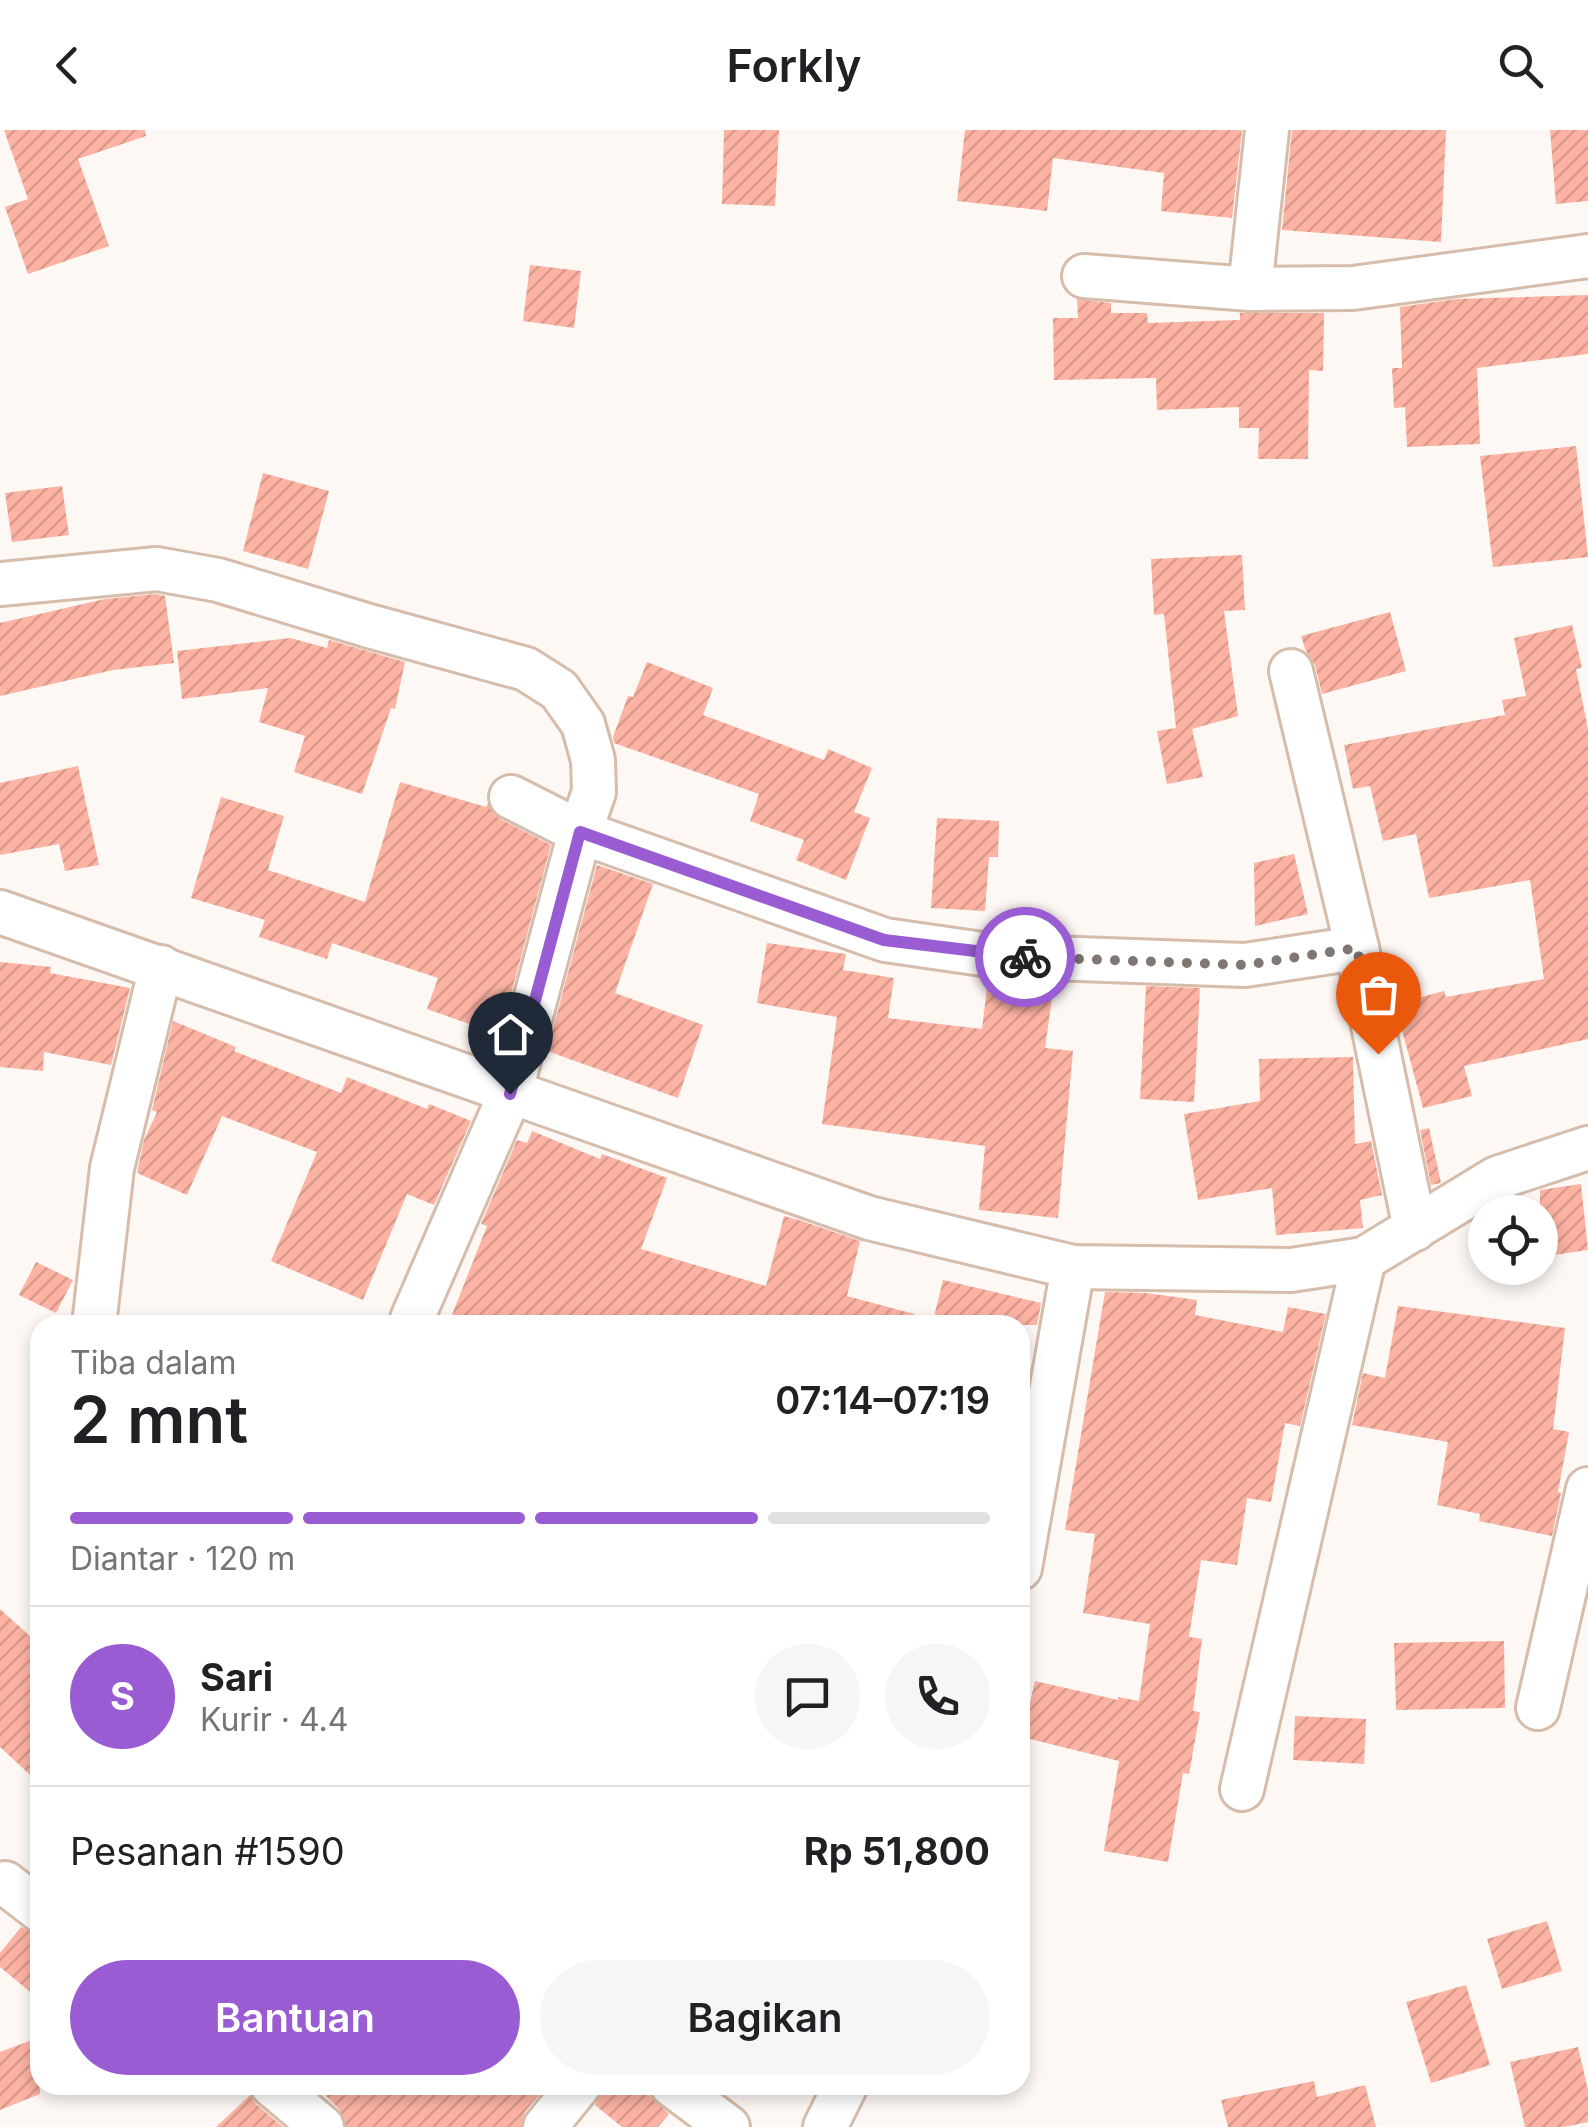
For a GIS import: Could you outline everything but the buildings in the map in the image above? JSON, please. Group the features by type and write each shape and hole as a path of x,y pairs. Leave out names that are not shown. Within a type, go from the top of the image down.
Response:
{"street":[{"path":"1250,289 1267,130"},
{"path":"1084,276 1250,289 1353,288 1588,256"},
{"path":"0,584 157,569 218,580 526,669 559,690 583,724 594,760 594,792 510,1094 414,1315"},
{"path":"1292,671 1357,948 1415,1230"},
{"path":"511,797 580,832 884,940 996,956 1245,965 1357,948"},
{"path":"0,912 869,1218 1072,1267 1291,1270 1364,1259 1497,1178 1588,1148"},
{"path":"95,1315 112,1168 161,968"},
{"path":"1242,1789 1364,1259"},
{"path":"1030,1510 1072,1267"},
{"path":"1538,1708 1588,1489"},
{"path":"4,1883 30,1902"},
{"path":"288,2095 322,2127"},
{"path":"546,2127 571,2095"},
{"path":"685,2095 728,2127"},
{"path":"825,2127 841,2095"}],"way so far":[{"path":"1025,957 1245,965 1357,948 1378,1054"}],"route":[{"path":"510,1094 580,832 884,940 1025,957"}]}
